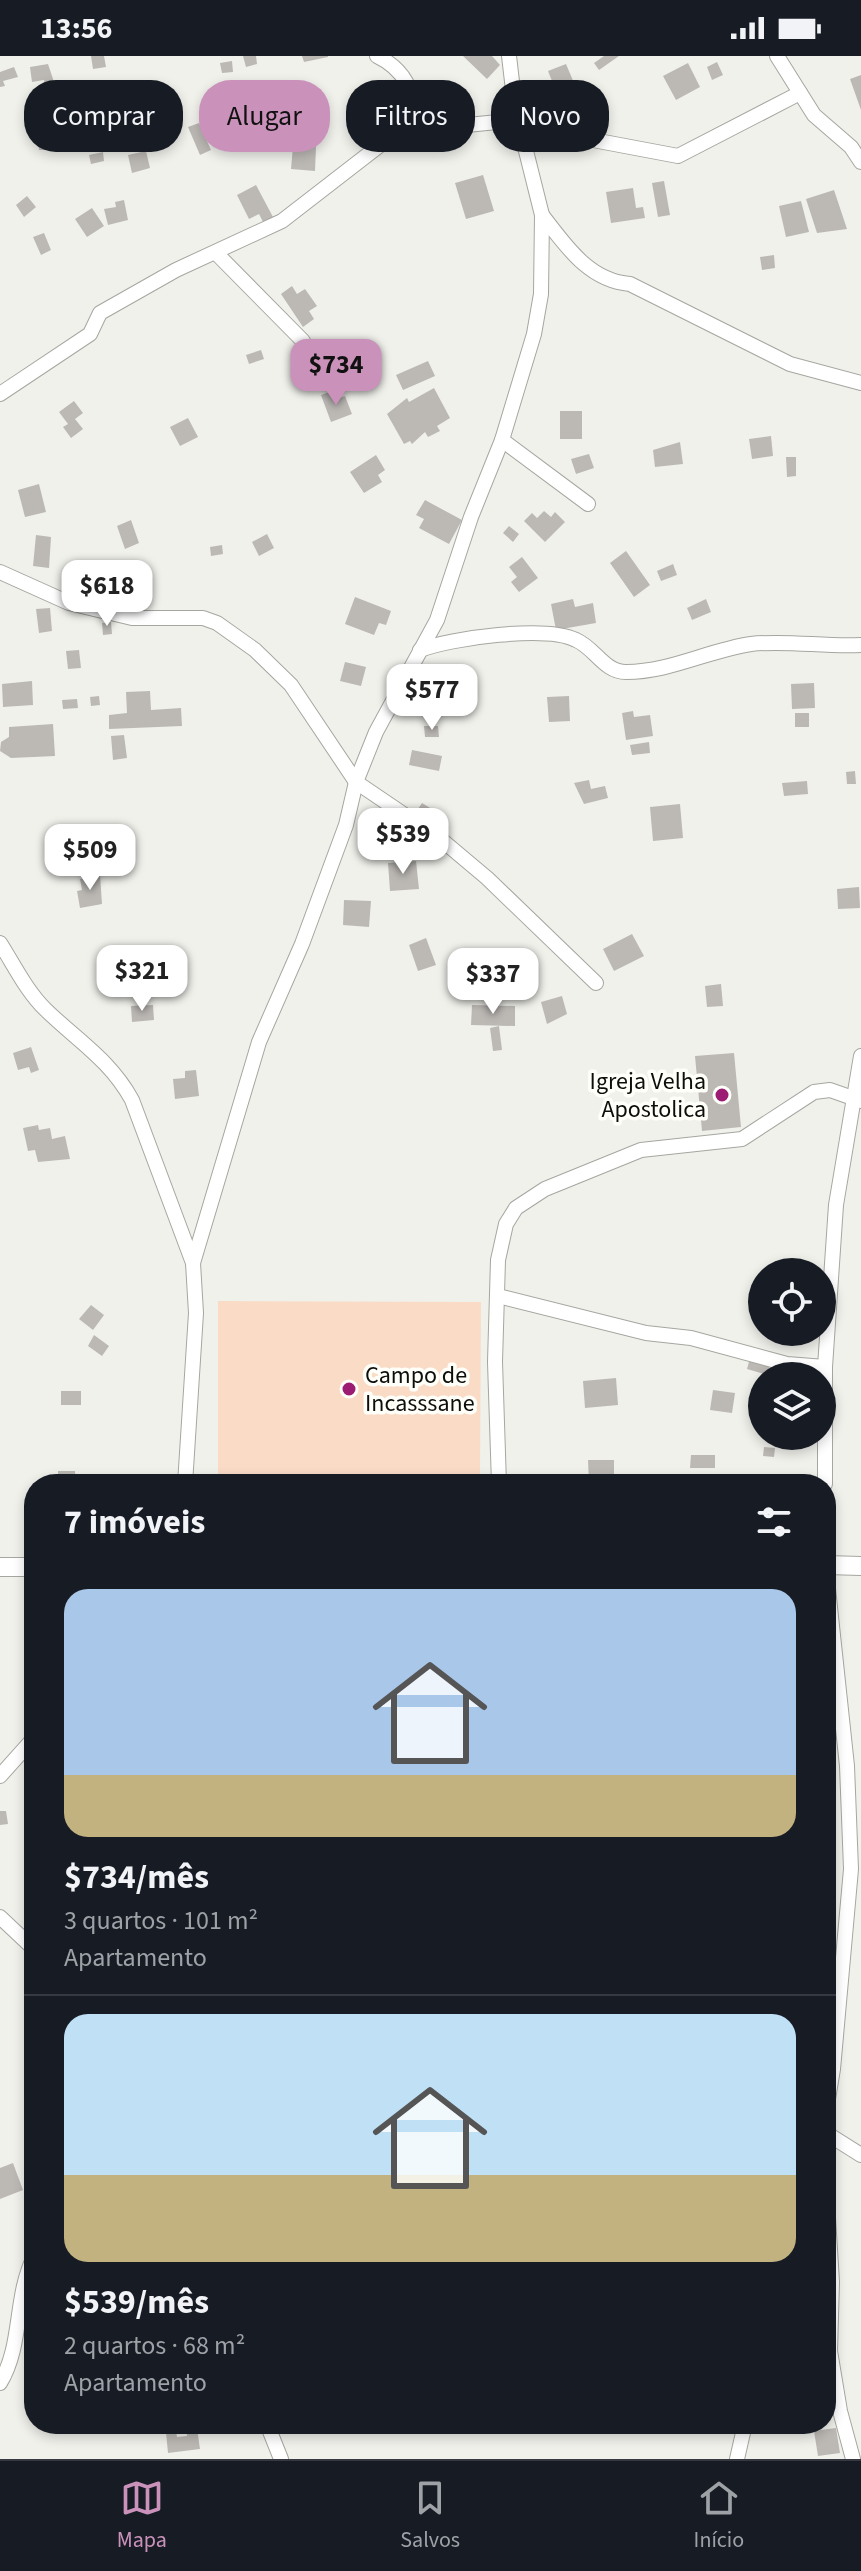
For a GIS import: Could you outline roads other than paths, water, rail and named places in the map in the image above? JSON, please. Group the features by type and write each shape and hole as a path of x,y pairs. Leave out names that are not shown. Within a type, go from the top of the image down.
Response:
{"street":[{"path":"377,56 399,69 408,80"},
{"path":"509,56 512,80"},
{"path":"777,56 814,115 851,147 861,162"},
{"path":"609,142 678,156 800,93"},
{"path":"0,394 90,334 100,313 176,270 217,254 282,221 368,152"},
{"path":"193,1263 259,1042 302,944 346,825 356,782 376,732 437,620 471,517 502,440 534,334 541,294 542,215 526,152"},
{"path":"542,215 565,245 608,282 630,284 790,364 861,383"},
{"path":"217,254 303,341"},
{"path":"502,440 588,504"},
{"path":"0,572 69,603 132,618 203,618 217,623 255,650 291,685 356,782 443,841 487,878 596,983"},
{"path":"420,650 466,638 558,635 576,639 613,670 626,672 667,666 754,644 861,645"},
{"path":"0,943 43,1008 96,1051 118,1075 132,1100 193,1263 196,1313 186,1474"},
{"path":"825,1362 836,1205 858,1100 861,1056"},
{"path":"499,1474 495,1362 498,1260 506,1224 516,1208 545,1189 641,1150 742,1139 814,1092 830,1090 858,1100"},
{"path":"498,1296 646,1333 691,1338 780,1362"},
{"path":"825,1450 825,1474"},
{"path":"836,1567 861,1566"},
{"path":"0,1567 24,1567"},
{"path":"836,1662 847,1766 851,1869 836,2036"},
{"path":"0,1776 24,1749"},
{"path":"0,1917 24,1940"},
{"path":"836,2139 861,2155"},
{"path":"0,2383 13,2355 24,2277"},
{"path":"836,2387 853,2459"},
{"path":"271,2434 281,2459"},
{"path":"737,2459 743,2434"}],"place":[{"name":"Igreja Velha Apostolica","path":"722,1095"},
{"name":"Campo de Incasssane","path":"349,1389"}]}
